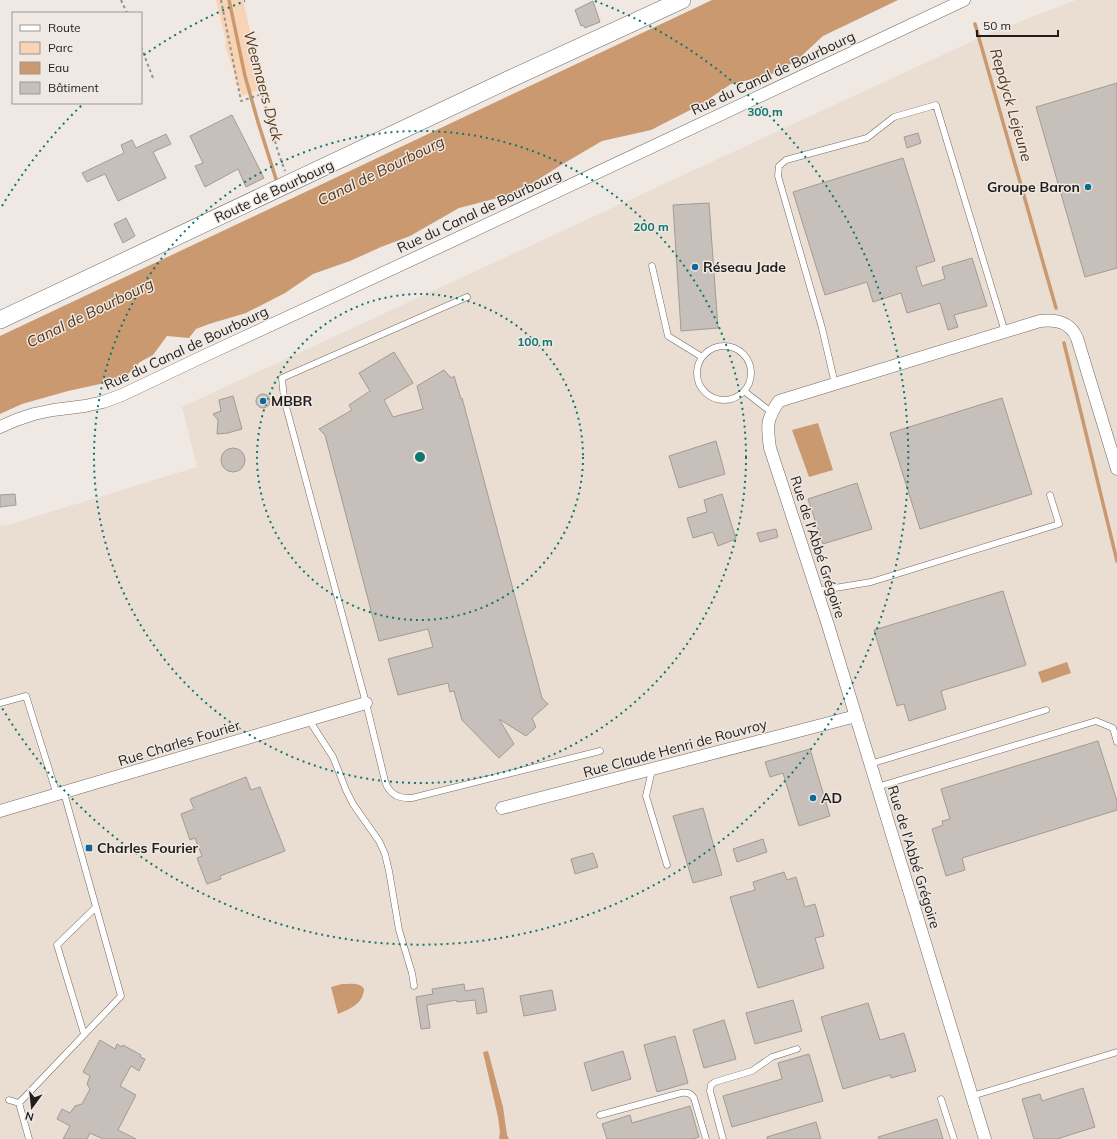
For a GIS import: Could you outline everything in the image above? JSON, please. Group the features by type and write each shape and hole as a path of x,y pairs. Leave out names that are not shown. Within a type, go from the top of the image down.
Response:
{"main road":[{"name":"Route de Bourbourg","path":"548,62 661,0"},
{"name":"Route de Bourbourg","path":"0,320 682,0"}],"street":[{"name":"Rue du Canal de Bourbourg","path":"0,427 34,414 85,406 103,402 122,395 964,0"},
{"path":"771,412 779,401 1044,321 1061,322 1070,327 1077,338 1117,469"},
{"name":"Rue de l'Abbé Grégoire","path":"771,412 767,427 770,448 817,591 986,1139"},
{"name":"Rue Charles Fourier","path":"0,812 366,703"},
{"name":"Rue Claude Henri de Rouvroy","path":"502,808 856,716"}],"lane":[{"path":"835,384 822,328 778,176 779,166 786,160 867,138 894,118 936,105 1005,332"},
{"path":"652,266 668,336 702,357"},
{"path":"467,297 282,378 284,399 387,786 393,794 402,798 412,798 600,751"},
{"path":"725,345 734,347 741,352 750,363 751,377 749,385 738,396 730,399 722,400 707,394 701,388 698,381 698,365 702,357 708,351 716,347 725,345"},
{"path":"744,391 771,412"},
{"path":"817,591 871,582 1059,524 1050,495"},
{"path":"0,703 26,696 60,794 96,907 121,996 19,1103"},
{"path":"870,764 1046,710"},
{"path":"308,720 333,757 347,794 379,841 389,871 399,930 414,986"},
{"path":"877,787 1096,721 1113,728 1117,742"},
{"path":"652,770 646,796 666,865"},
{"path":"84,1034 57,945 96,907"},
{"path":"723,1139 710,1091 712,1083 752,1071 772,1056 796,1049"},
{"path":"972,1096 1117,1052"},
{"path":"600,1115 681,1092 686,1092 691,1094 694,1098 706,1139"},
{"path":"941,1099 954,1139"},
{"path":"9,1100 19,1103"},
{"path":"19,1103 29,1139"}],"path":[{"path":"121,0 127,12"},
{"path":"221,0 241,101 262,94 278,152 290,183"},
{"path":"142,50 153,78"}],"shaded area":[{"path":"1076,0 1117,0 1117,1139 0,1139 0,526 8,525 197,467 182,407 988,34"}],"green space":[{"path":"216,0 243,0 263,89 242,96 225,46 226,41"}],"water":[{"name":"Canal de Bourbourg","path":"712,0 898,0 823,36 796,61 770,75 731,84 700,105 651,130 602,141 517,193 459,208 410,236 350,261 313,274 285,293 246,313 196,329 189,338 167,336 153,355 140,362 123,379 68,391 22,404 0,414 0,336"},
{"path":"818,423 833,470 809,477 792,430"},
{"path":"1067,662 1071,673 1042,683 1038,672"},
{"path":"342,984 357,984 364,989 361,999 355,1005 338,1014 331,987"},
{"path":"488,1051 503,1107 507,1135 509,1139 499,1139 500,1132 498,1117 483,1052"}],"building":[{"path":"593,1 600,22 585,28 583,25 581,26 575,10"},
{"name":"Groupe Baron","path":"1117,83 1117,268 1085,277 1036,107"},
{"path":"232,115 264,178 246,187 238,169 205,187 195,166 203,163 190,136"},
{"path":"918,133 921,143 907,148 904,137"},
{"path":"166,134 171,144 153,152 166,178 118,201 105,174 87,182 82,173 124,153 121,145 132,140 136,148"},
{"path":"903,158 935,261 916,267 922,286 945,279 942,267 972,258 987,306 954,315 958,327 948,330 940,303 907,313 901,293 873,302 867,282 825,295 793,192"},
{"name":"Réseau Jade","path":"709,203 718,328 681,331 673,205"},
{"path":"126,218 135,236 123,243 114,224"},
{"path":"394,352 413,383 384,400 393,417 423,409 417,386 444,370 451,378 454,376 461,399 462,398 542,698 548,704 532,718 536,727 526,736 499,719 514,744 499,758 462,720 454,691 450,692 448,683 398,695 388,659 433,647 428,629 379,641 325,435 319,429 352,410 349,405 370,391 359,373"},
{"name":"MBBR","path":"263,394 268,396 270,401 268,406 263,408 258,406 256,401 258,396"},
{"path":"233,396 242,429 217,434 218,420 213,414 221,411 219,400"},
{"path":"1002,398 1032,494 920,529 890,433"},
{"path":"716,441 725,474 679,488 669,456"},
{"path":"233,448 238,449 244,455 244,465 238,471 233,472 228,471 222,465 221,460 222,455 228,449"},
{"path":"857,483 872,529 823,544 808,499"},
{"path":"15,494 16,505 0,507 0,495"},
{"path":"722,494 736,539 718,546 713,532 693,538 687,518 707,512 704,500"},
{"path":"776,529 778,537 760,542 757,533"},
{"path":"1003,591 1026,665 941,691 946,709 909,721 904,704 897,706 874,630"},
{"path":"1098,741 1117,801 1117,810 962,858 965,870 946,876 932,829 943,825 942,821 950,819 941,789"},
{"path":"810,749 830,816 799,826 783,773 770,777 765,762"},
{"path":"246,777 251,790 260,787 285,851 220,876 221,879 207,884 197,858 202,856 195,838 190,840 181,814 194,809 190,799"},
{"path":"703,808 722,875 693,883 673,816"},
{"path":"763,839 767,852 737,862 733,849"},
{"path":"593,853 598,867 575,874 571,859"},
{"path":"784,872 787,880 796,877 805,907 815,904 824,936 815,938 824,968 758,988 730,897 755,890 753,882"},
{"path":"464,984 465,991 483,988 487,1012 477,1014 475,1000 457,1002 457,1000 427,1005 430,1028 421,1029 416,997 433,994 432,989"},
{"path":"552,990 556,1010 524,1016 520,996"},
{"path":"793,1000 802,1031 755,1044 746,1013"},
{"path":"868,1003 880,1040 904,1033 916,1071 891,1078 890,1075 843,1089 821,1017"},
{"path":"724,1020 736,1059 704,1068 693,1030"},
{"path":"675,1036 688,1083 657,1092 644,1045"},
{"path":"100,1040 115,1049 117,1044 122,1047 123,1045 141,1055 140,1057 145,1059 139,1071 131,1066 120,1086 136,1095 118,1130 136,1139 103,1139 90,1133 87,1139 63,1139 70,1126 57,1119 62,1109 70,1113 75,1106 82,1104 90,1089 87,1084 90,1076 83,1072"},
{"path":"623,1051 631,1079 592,1091 584,1063"},
{"path":"809,1054 823,1101 732,1127 723,1096 782,1079 778,1063"},
{"path":"1083,1088 1095,1127 1057,1139 1034,1139 1022,1099 1040,1094 1042,1101"},
{"path":"690,1106 699,1137 693,1139 607,1139 602,1124 630,1115 632,1123"},
{"path":"937,1119 943,1139 879,1139 878,1137"},
{"path":"816,1122 821,1139 767,1139 767,1137"}],"waterway":[{"name":"Weemaers Dyck","path":"229,0 245,76 276,179"},
{"name":"Repdyck Lejeune","path":"975,24 1056,308"},
{"name":"Repdyck Lejeune","path":"1064,343 1117,561"}],"place":[{"name":"Groupe Baron","path":"1088,187"},
{"name":"Réseau Jade","path":"695,267"},
{"name":"MBBR","path":"263,401"},
{"name":"AD","path":"813,798"},
{"name":"Charles Fourier","path":"89,848"}]}
